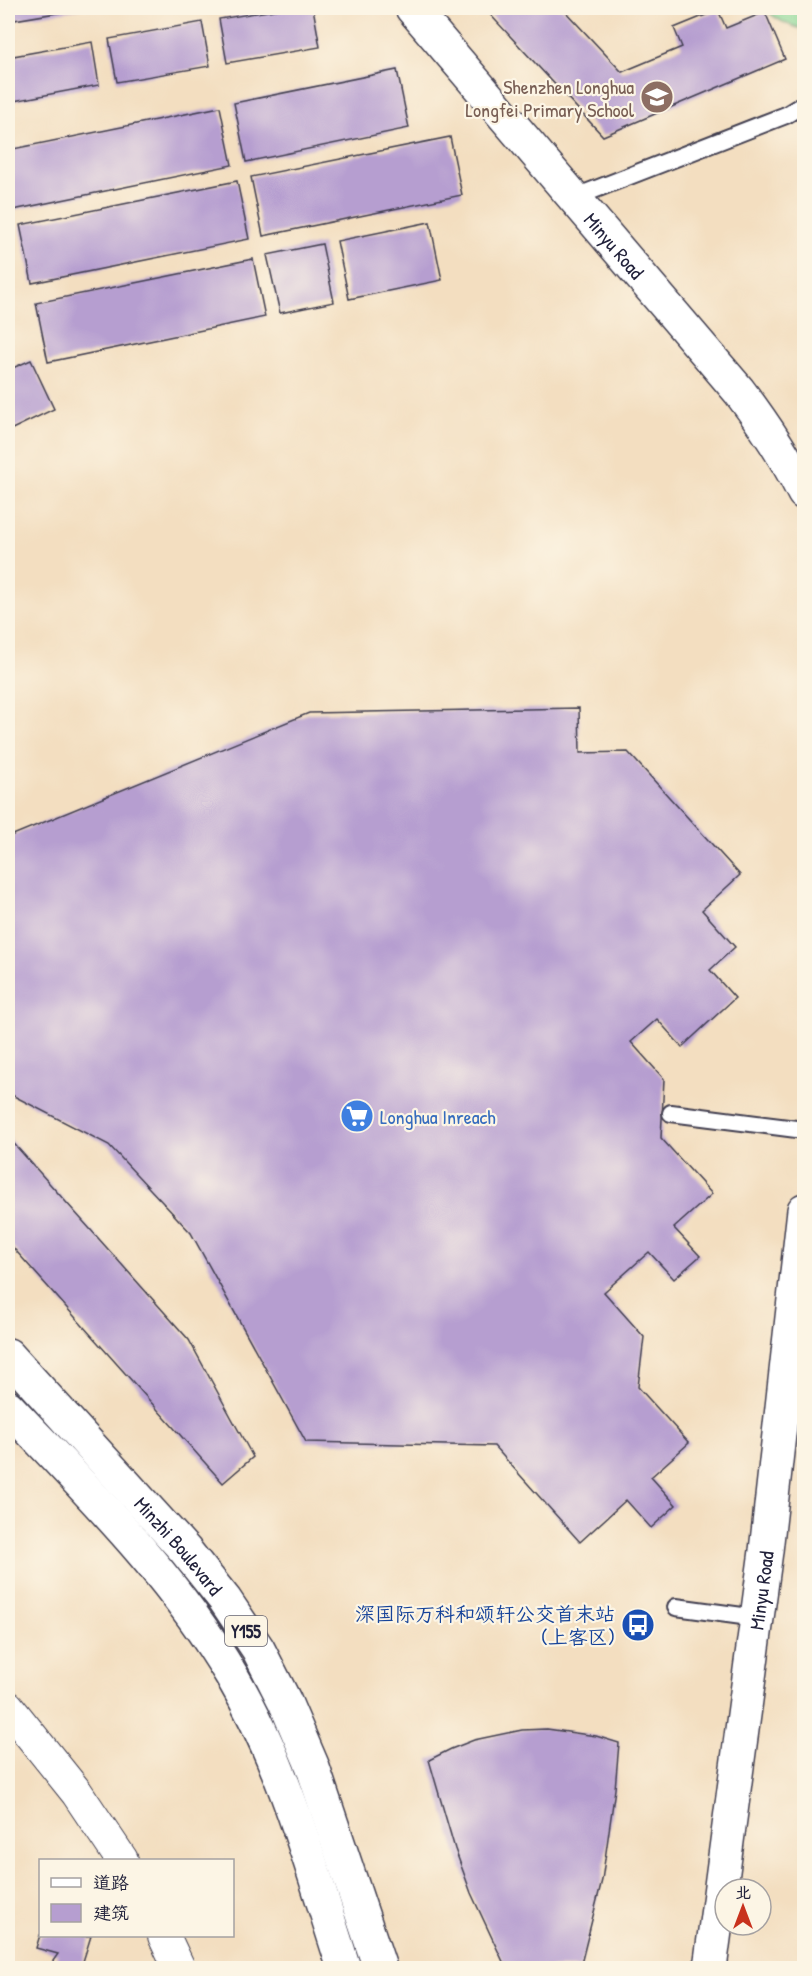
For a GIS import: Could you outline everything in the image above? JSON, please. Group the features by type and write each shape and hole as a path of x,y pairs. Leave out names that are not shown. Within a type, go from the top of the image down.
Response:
{"street":[{"name":"Minyu Road","path":"412,8 739,392 766,427 791,466 804,493"},
{"name":"Minyu Road","path":"710,1968 757,1618 804,1210"},
{"name":"Minzhi Boulevard","path":"8,1355 185,1550 225,1600 258,1649 285,1702 312,1765 380,1968"},
{"name":"Minzhi Boulevard","path":"8,1407 153,1563 232,1676 282,1782 344,1968"},
{"path":"8,1707 77,1793 121,1859"},
{"path":"165,1937 179,1968"}],"lane":[{"path":"573,198 786,115 804,104"},
{"path":"671,1113 804,1130"},
{"path":"676,1607 757,1618"}],"green space":[{"path":"764,8 804,8 804,29 782,22"}],"building":[{"path":"8,8 80,8 80,9 8,21"},
{"path":"286,8 313,8 320,47 227,63 219,19"},
{"path":"484,8 562,8 622,72 682,47 674,28 718,10 726,28 765,12 785,59 603,136"},
{"path":"202,22 210,66 117,82 109,39"},
{"path":"92,42 99,85 8,102 8,57"},
{"path":"397,70 409,128 246,162 234,103"},
{"path":"220,107 232,165 8,211 8,150"},
{"path":"450,137 462,195 263,236 251,177"},
{"path":"237,181 249,239 32,283 20,225"},
{"path":"430,222 442,280 349,299 337,241"},
{"path":"322,244 334,302 280,313 267,255"},
{"path":"253,259 265,317 48,362 36,303"},
{"path":"31,360 54,409 8,431 8,370"},
{"name":"Longhua Inreach","path":"579,708 580,753 628,752 740,875 702,910 735,947 710,970 735,998 682,1047 657,1019 631,1042 664,1079 661,1138 712,1194 674,1228 700,1256 674,1279 649,1252 604,1292 644,1337 638,1387 689,1443 651,1477 676,1505 651,1528 626,1500 580,1542 494,1446 306,1442 191,1233 109,1145 8,1093 8,837 309,713"},
{"path":"8,1137 189,1340 253,1457 223,1483 8,1242"},
{"path":"547,1729 596,1736 619,1743 602,1880 580,1968 506,1968 471,1893 455,1849 429,1760 474,1740 522,1730"},
{"path":"39,1937 91,1937 81,1968 48,1968 58,1954 36,1948"}],"place":[{"name":"Shenzhen Longhua Longfei Primary School","path":"657,97"},
{"name":"Longhua Inreach","path":"357,1116"},
{"name":"深国际万科和颂轩公交首末站 (上客区)","path":"638,1625"}]}
